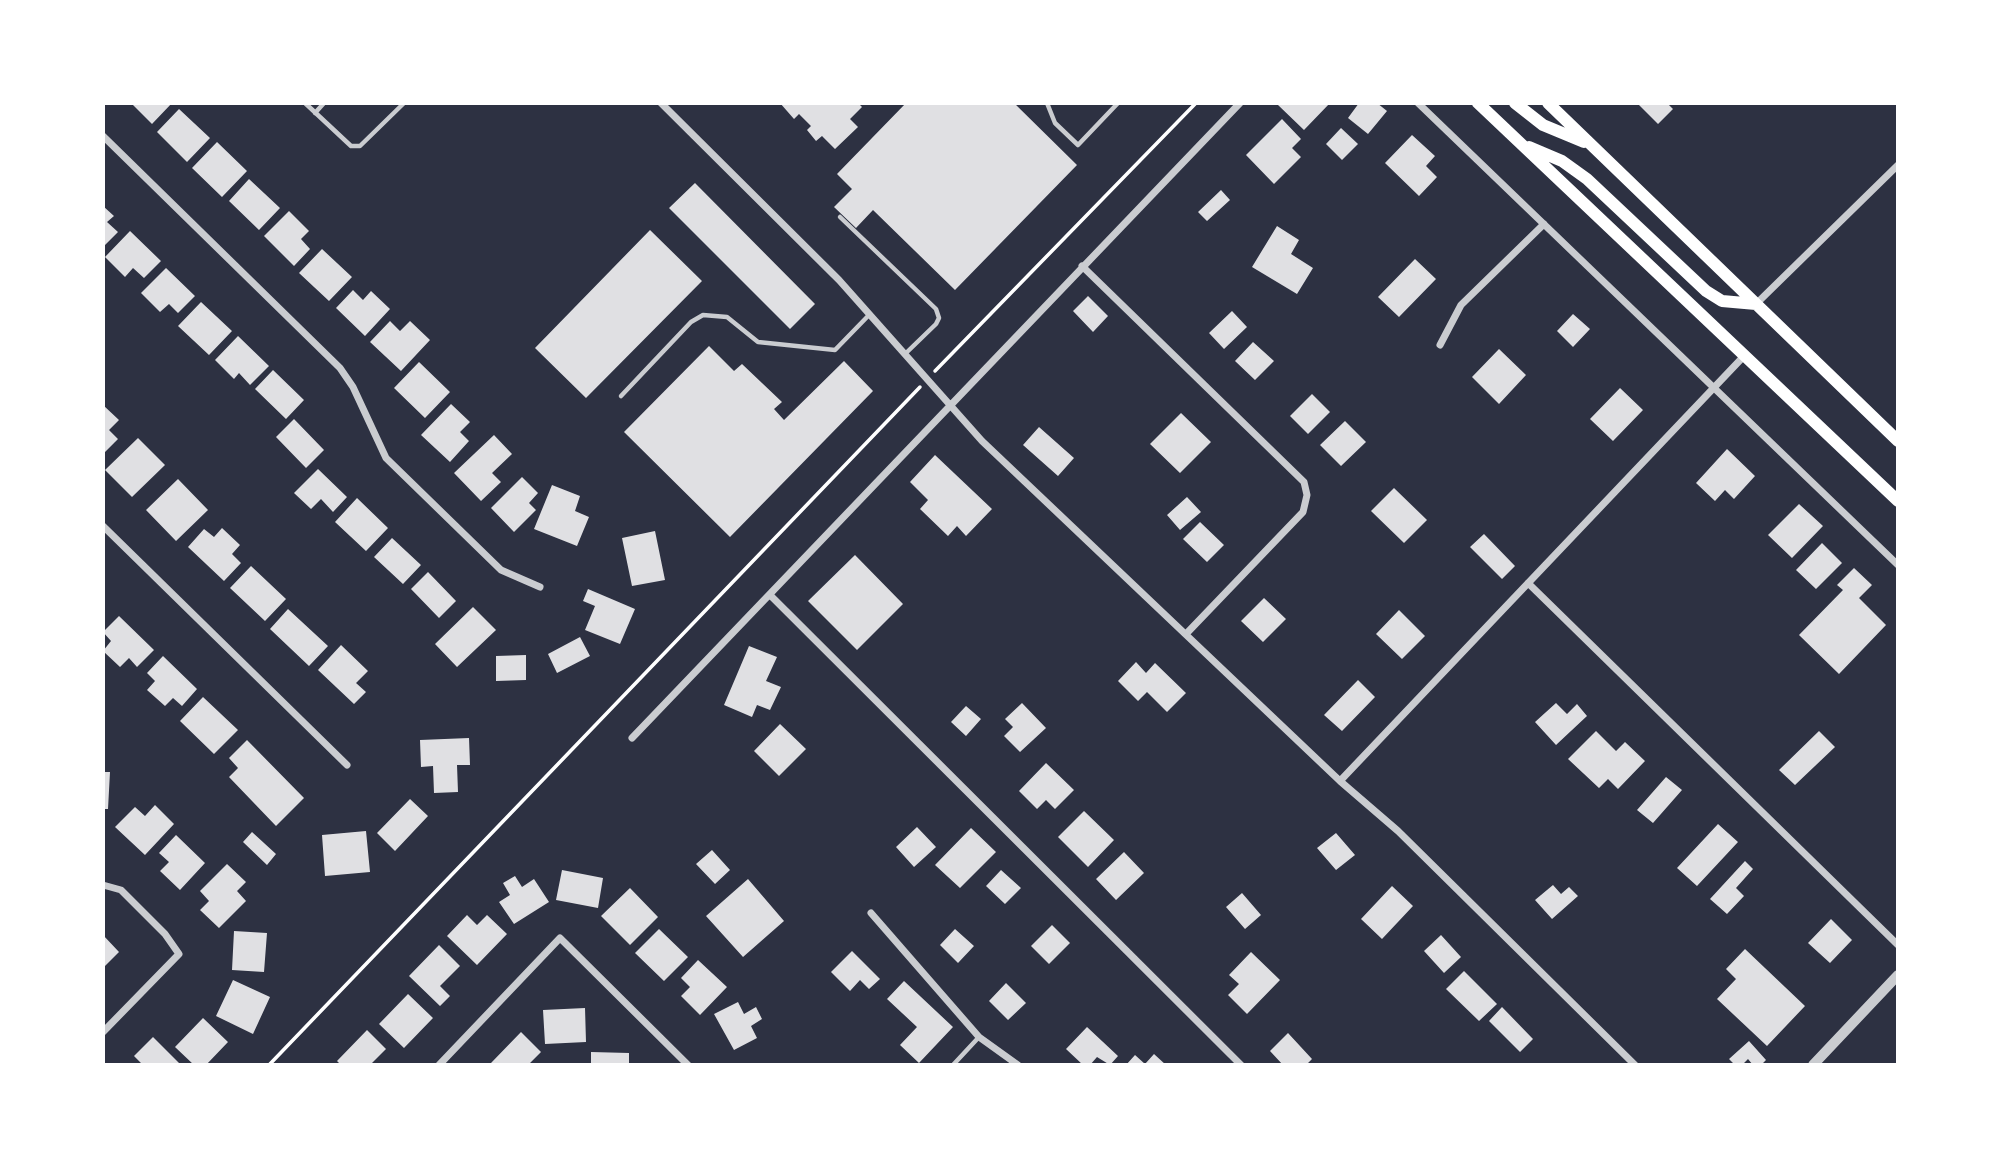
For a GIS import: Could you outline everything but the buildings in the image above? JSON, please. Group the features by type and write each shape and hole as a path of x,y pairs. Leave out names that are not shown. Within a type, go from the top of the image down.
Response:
{"main road":[{"path":"1478,103 1898,500"},
{"path":"1515,103 1543,125 1591,145"},
{"path":"1548,103 1898,441"},
{"path":"1520,143 1562,161 1587,179 1706,291 1723,301 1756,304"}],"street":[{"path":"661,103 839,280 1001,460 1340,781 1398,831 1635,1065"},
{"path":"632,738 771,596 949,405 1240,103"},
{"path":"1418,103 1898,565"},
{"path":"103,136 340,368 353,387 386,458 502,570 540,587"},
{"path":"1756,304 1898,165"},
{"path":"1440,345 1461,305 1544,224"},
{"path":"1082,266 1304,481 1307,495 1303,512 1186,634"},
{"path":"1340,781 1744,356"},
{"path":"103,526 347,765"},
{"path":"1528,583 1898,945"},
{"path":"771,596 1241,1065"},
{"path":"103,885 121,890 165,934 179,954 103,1032"},
{"path":"871,914 979,1037 1018,1065"},
{"path":"439,1065 560,938 688,1065"},
{"path":"1813,1065 1898,975"}],"lane":[{"path":"305,103 351,146 360,146 404,103"},
{"path":"315,113 324,103"},
{"path":"1047,103 1055,123 1078,145 1118,103"},
{"path":"840,217 936,309 939,318 936,324 905,355"},
{"path":"621,396 691,322 703,315 727,317 758,342 835,350 869,315"},
{"path":"953,1065 979,1037"}],"path":[{"path":"269,1065 1196,103"}]}
